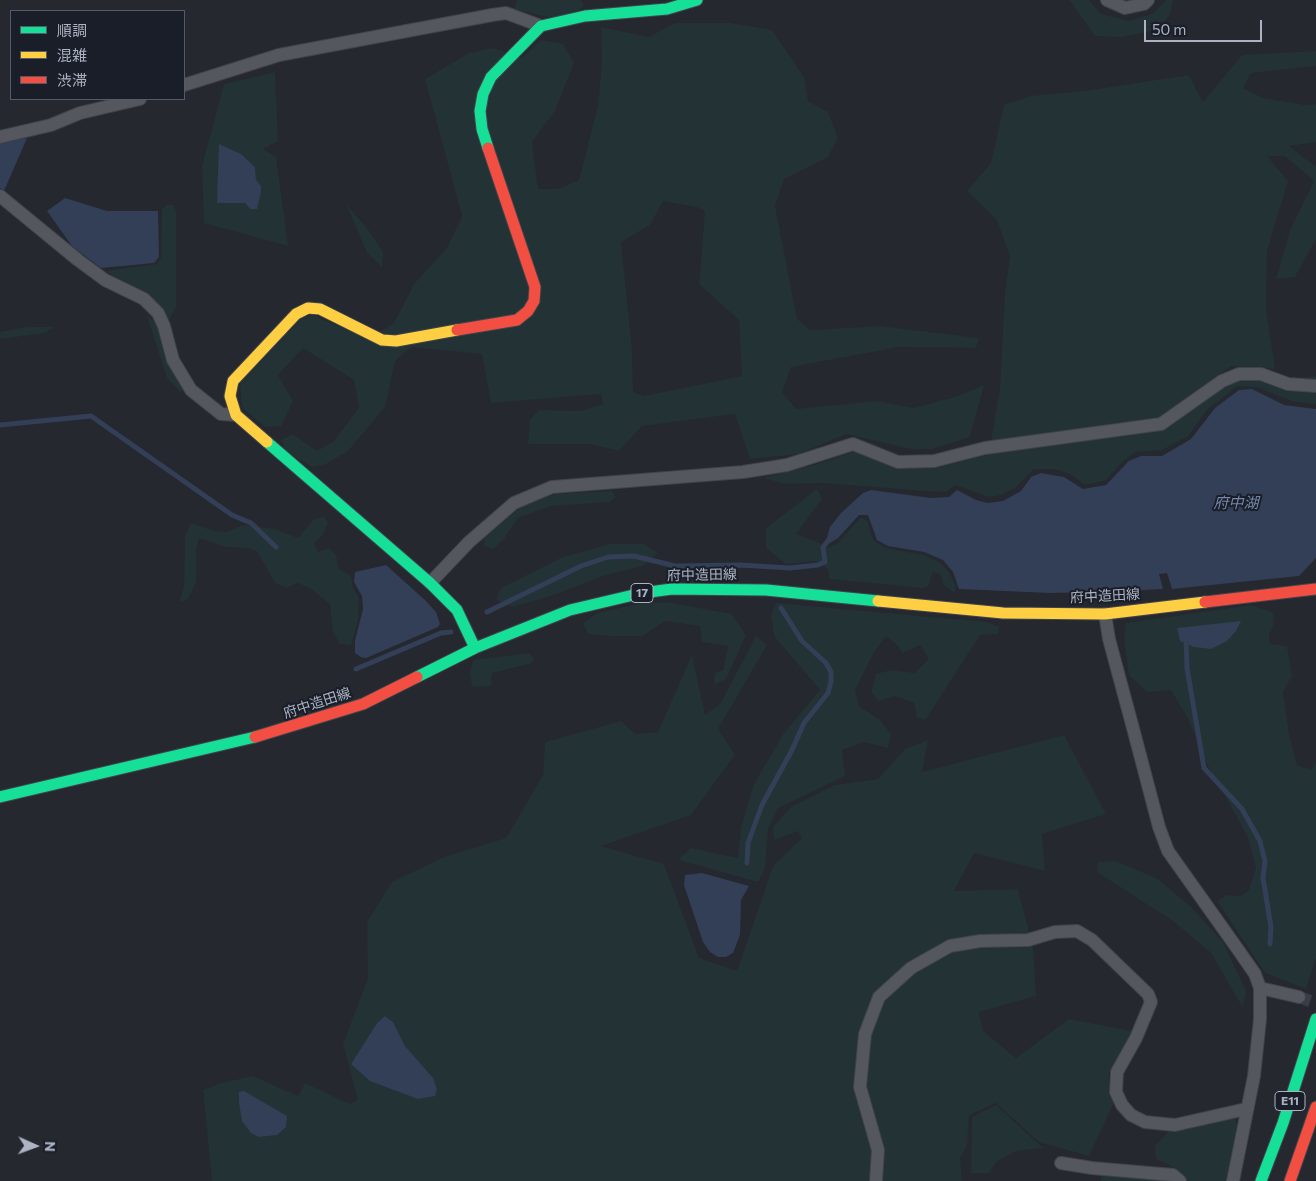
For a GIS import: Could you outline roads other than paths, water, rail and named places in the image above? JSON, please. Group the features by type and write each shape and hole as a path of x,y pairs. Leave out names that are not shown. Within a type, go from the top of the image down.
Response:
{"main road":[{"path":"475,648 457,610 430,583 236,415 230,396 233,381 296,314 308,308 320,309 382,340 396,341 517,320 528,312 534,301 535,287 487,148 480,111 483,94 491,77 541,26 585,16 667,10 697,0"},
{"name":"府中造田線","path":"0,798 280,731 363,704 475,648 570,610 642,593 672,589 766,590 1003,613 1105,614 1316,589"},
{"name":"E11","path":"1261,1181 1283,1123 1316,1019"},
{"name":"E11","path":"1290,1181 1316,1107"}],"street":[{"path":"1107,0 1126,8 1144,4 1148,0"},
{"path":"185,85 279,55 492,15 506,13 541,26"},
{"path":"0,137 51,125 80,113 136,100"},
{"path":"0,196 105,280 144,299 158,313 164,326 173,360 191,390 221,414 236,415"},
{"path":"430,583 469,542 514,503 552,487 743,472 787,465 853,444 898,462 934,462 986,448 1161,424 1222,381 1239,374 1261,374 1288,384 1316,386"},
{"path":"1105,614 1159,827 1168,851 1240,951 1255,974 1260,988 1254,1076 1233,1181"},
{"path":"876,1181 878,1150 860,1087 865,1034 879,997 911,968 950,946 980,942 1028,940 1055,932 1077,931 1092,940 1148,994 1151,1002 1136,1038 1116,1072 1116,1092 1122,1105 1131,1114 1144,1122 1175,1125 1246,1110"},
{"path":"1260,988 1299,997"},
{"path":"1061,1163 1092,1168 1173,1175 1180,1181"}],"water":[{"path":"27,138 4,191 0,188 0,143"},
{"path":"219,144 241,154 255,167 256,180 261,186 257,209 250,209 245,203 217,203"},
{"path":"65,198 107,211 158,211 159,257 154,263 101,268 72,246 47,211"},
{"name":"府中湖","path":"1252,389 1284,405 1316,409 1316,558 1299,576 1172,589 1167,573 1159,574 1163,589 1104,592 1050,593 959,589 953,572 943,560 924,552 888,546 877,540 868,515 859,515 838,538 830,543 826,541 830,527 841,513 863,493 871,490 931,498 949,497 957,490 976,500 987,503 1003,501 1021,491 1031,477 1041,473 1064,477 1083,489 1106,485 1129,461 1141,456 1162,456 1191,439 1215,408 1239,390"},
{"path":"386,565 426,601 436,612 440,624 438,627 366,658 361,657 355,653 355,641 363,609 362,596 354,582 355,572"},
{"path":"1241,621 1236,631 1227,641 1211,649 1194,647 1180,641 1177,628"},
{"path":"702,873 749,886 741,900 740,935 733,953 726,957 718,957 710,952 703,942 684,885 685,875"},
{"path":"385,1016 393,1022 405,1046 433,1078 437,1089 435,1096 418,1099 370,1081 351,1064 377,1023"},
{"path":"244,1091 287,1116 286,1127 277,1135 259,1137 251,1133 242,1121 239,1103 239,1092"}],"waterway":[{"path":"0,425 91,416 232,515 251,523 276,547"},
{"path":"487,612 581,566 608,557 634,556 675,566 740,565 790,568 818,565 825,562 823,547 832,536"},
{"path":"747,863 748,843 762,805 792,750 804,723 828,693 831,682 831,672 826,663 802,641 781,608"},
{"path":"356,669 441,633 451,632"},
{"path":"1186,638 1187,668 1204,768 1242,809 1260,841 1265,861 1263,878 1271,927 1270,944"}],"tunnel":[{"path":"1299,997 1316,1003"}]}
